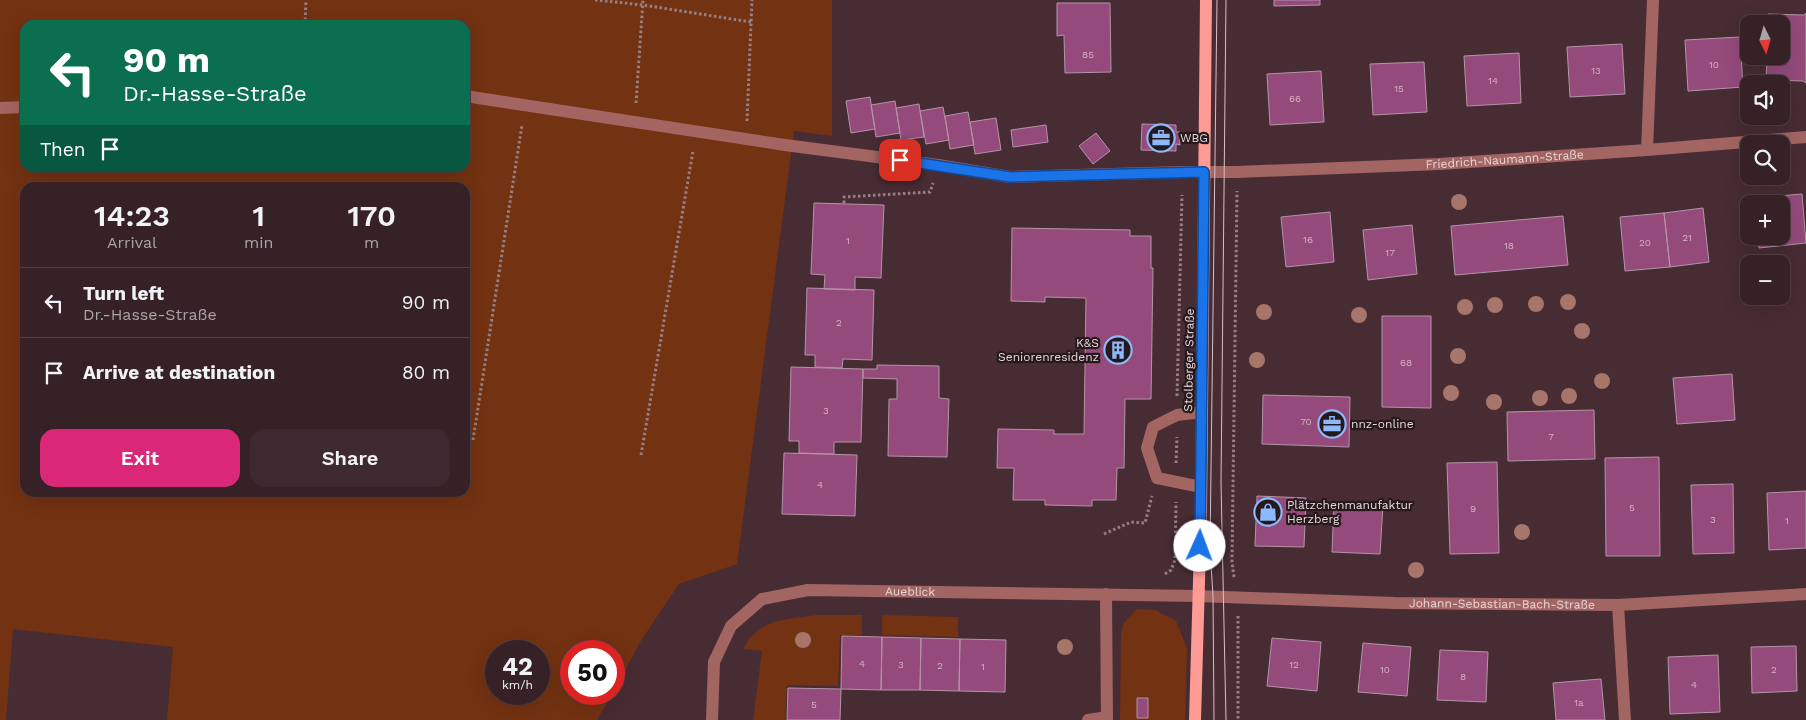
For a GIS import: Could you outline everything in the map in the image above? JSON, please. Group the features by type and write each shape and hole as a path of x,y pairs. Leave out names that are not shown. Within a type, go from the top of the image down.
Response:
{"main road":[{"name":"Stolberger Straße","path":"1195,720 1201,487 1206,0"}],"street":[{"path":"1647,150 1653,0"},
{"name":"Friedrich-Naumann-Straße","path":"470,97 784,145 938,165 1010,177 1237,172 1438,164 1806,137"},
{"path":"0,108 20,107"},
{"path":"1201,487 1156,478 1147,448 1153,427 1177,415 1202,412"},
{"name":"Aueblick","path":"712,720 714,662 731,626 762,599 808,590 1198,596"},
{"path":"1088,720 1107,718 1106,594"},
{"name":"Johann-Sebastian-Bach-Straße","path":"1198,596 1394,603 1618,605 1806,594"},
{"path":"1618,605 1625,720"}],"path":[{"path":"305,20 306,0"},
{"path":"595,0 643,5 751,22"},
{"path":"634,121 643,0"},
{"path":"746,139 752,0"},
{"path":"473,440 525,104"},
{"path":"641,455 696,131"},
{"path":"844,203 844,197 930,192 938,165"},
{"path":"1237,172 1232,562 1238,598 1238,720"},
{"path":"1104,534 1131,522 1145,523 1156,478"}],"shaded area":[{"path":"0,0 832,0 832,136 794,131 737,564 679,584 642,639 625,670 625,640 560,640 560,705 606,705 597,720 167,720 173,647 13,629 6,720 0,720"},
{"path":"1137,609 1155,610 1176,621 1187,648 1185,720 1120,720 1121,632 1124,623"},
{"path":"816,615 862,615 862,635 840,635 838,686 787,685 785,720 753,720 762,651 743,649 757,631 765,626 774,622"},
{"path":"882,615 958,617 958,637 882,635"}],"building":[{"path":"1274,0 1320,0 1320,5 1274,6"},
{"path":"1057,3 1110,3 1111,72 1065,73 1064,35 1057,36"},
{"path":"1806,13 1806,83 1803,81 1790,81 1790,75 1766,75 1767,65 1790,65 1790,15 1768,14 1804,15"},
{"path":"1740,37 1740,65 1742,65 1742,75 1740,75 1740,87 1688,91 1685,40"},
{"path":"1622,44 1625,94 1570,97 1567,47"},
{"path":"1519,53 1521,103 1467,106 1464,56"},
{"path":"1424,62 1427,112 1373,115 1370,64"},
{"path":"1321,71 1324,122 1270,125 1267,74"},
{"path":"870,97 875,129 851,133 846,101"},
{"path":"895,101 900,133 876,137 871,105"},
{"path":"919,104 924,137 901,140 896,108"},
{"path":"943,107 949,140 926,144 920,111"},
{"path":"968,112 974,145 950,149 945,116"},
{"path":"996,118 1001,150 975,154 970,122"},
{"name":"WBG","path":"1142,124 1176,125 1176,132 1180,132 1180,145 1176,144 1176,151 1141,150"},
{"path":"1046,125 1048,142 1013,147 1011,130"},
{"path":"1096,133 1110,151 1093,164 1079,146"},
{"path":"1802,194 1806,243 1790,245 1790,195"},
{"path":"814,203 884,205 881,278 855,277 855,290 824,289 825,275 811,274"},
{"path":"1703,208 1709,262 1670,267 1664,213"},
{"path":"1330,212 1334,262 1286,267 1281,217"},
{"path":"1664,213 1670,267 1625,271 1620,217"},
{"path":"1563,216 1568,265 1455,275 1451,226"},
{"path":"1412,225 1417,274 1368,280 1363,230"},
{"name":"K&S Seniorenresidenz","path":"1012,228 1130,230 1130,236 1151,236 1151,268 1153,268 1151,399 1125,399 1124,468 1117,468 1116,500 1092,500 1092,506 1045,505 1045,500 1013,500 1014,468 997,468 998,429 1054,430 1054,434 1084,434 1086,298 1045,297 1045,302 1011,301"},
{"path":"1759,245 1787,245 1759,248"},
{"path":"807,288 874,290 872,360 843,359 842,368 815,367 815,355 805,355"},
{"path":"1382,316 1431,316 1431,408 1382,407"},
{"path":"877,365 939,366 939,398 949,399 947,457 888,456 889,399 897,399 897,379 863,378 863,369 877,369"},
{"path":"791,367 863,369 861,442 834,442 834,454 799,453 799,441 789,441"},
{"path":"1732,374 1735,420 1677,424 1673,378"},
{"path":"1263,395 1350,397 1349,447 1262,444"},
{"path":"1594,410 1595,459 1508,461 1507,412"},
{"path":"784,453 857,455 855,516 782,514"},
{"path":"1659,457 1660,556 1606,556 1605,458"},
{"path":"1497,462 1499,553 1450,554 1447,463"},
{"path":"1733,484 1734,553 1693,554 1691,485"},
{"path":"1806,491 1806,548 1769,550 1767,493"},
{"path":"1257,496 1306,498 1304,547 1255,546"},
{"path":"1334,503 1383,505 1380,554 1332,552"},
{"path":"842,636 882,637 881,690 841,689"},
{"path":"882,637 921,638 920,690 881,690"},
{"path":"921,638 960,639 959,691 920,690"},
{"path":"1272,638 1321,642 1317,691 1267,686"},
{"path":"960,639 1006,640 1005,692 959,691"},
{"path":"1363,643 1411,647 1407,696 1358,692"},
{"path":"1796,646 1797,691 1752,693 1751,647"},
{"path":"1440,650 1488,652 1486,702 1437,700"},
{"path":"1718,655 1720,712 1670,714 1668,657"},
{"path":"1601,679 1605,720 1556,720 1553,683"},
{"path":"788,688 841,689 840,720 787,720"},
{"path":"1137,698 1148,698 1148,718 1137,718"}],"tram line":[{"path":"1214,720 1213,596 1210,548 1217,0"},
{"path":"1226,0 1221,482 1226,720"}],"place":[{"name":"WBG","path":"1161,138"},
{"name":"K&S Seniorenresidenz","path":"1118,350"},
{"name":"nnz-online","path":"1332,424"},
{"name":"Plätzchenmanufaktur Herzberg","path":"1268,512"}],"route":[{"path":"900,160 1010,177 1204,172 1200,546"}]}
